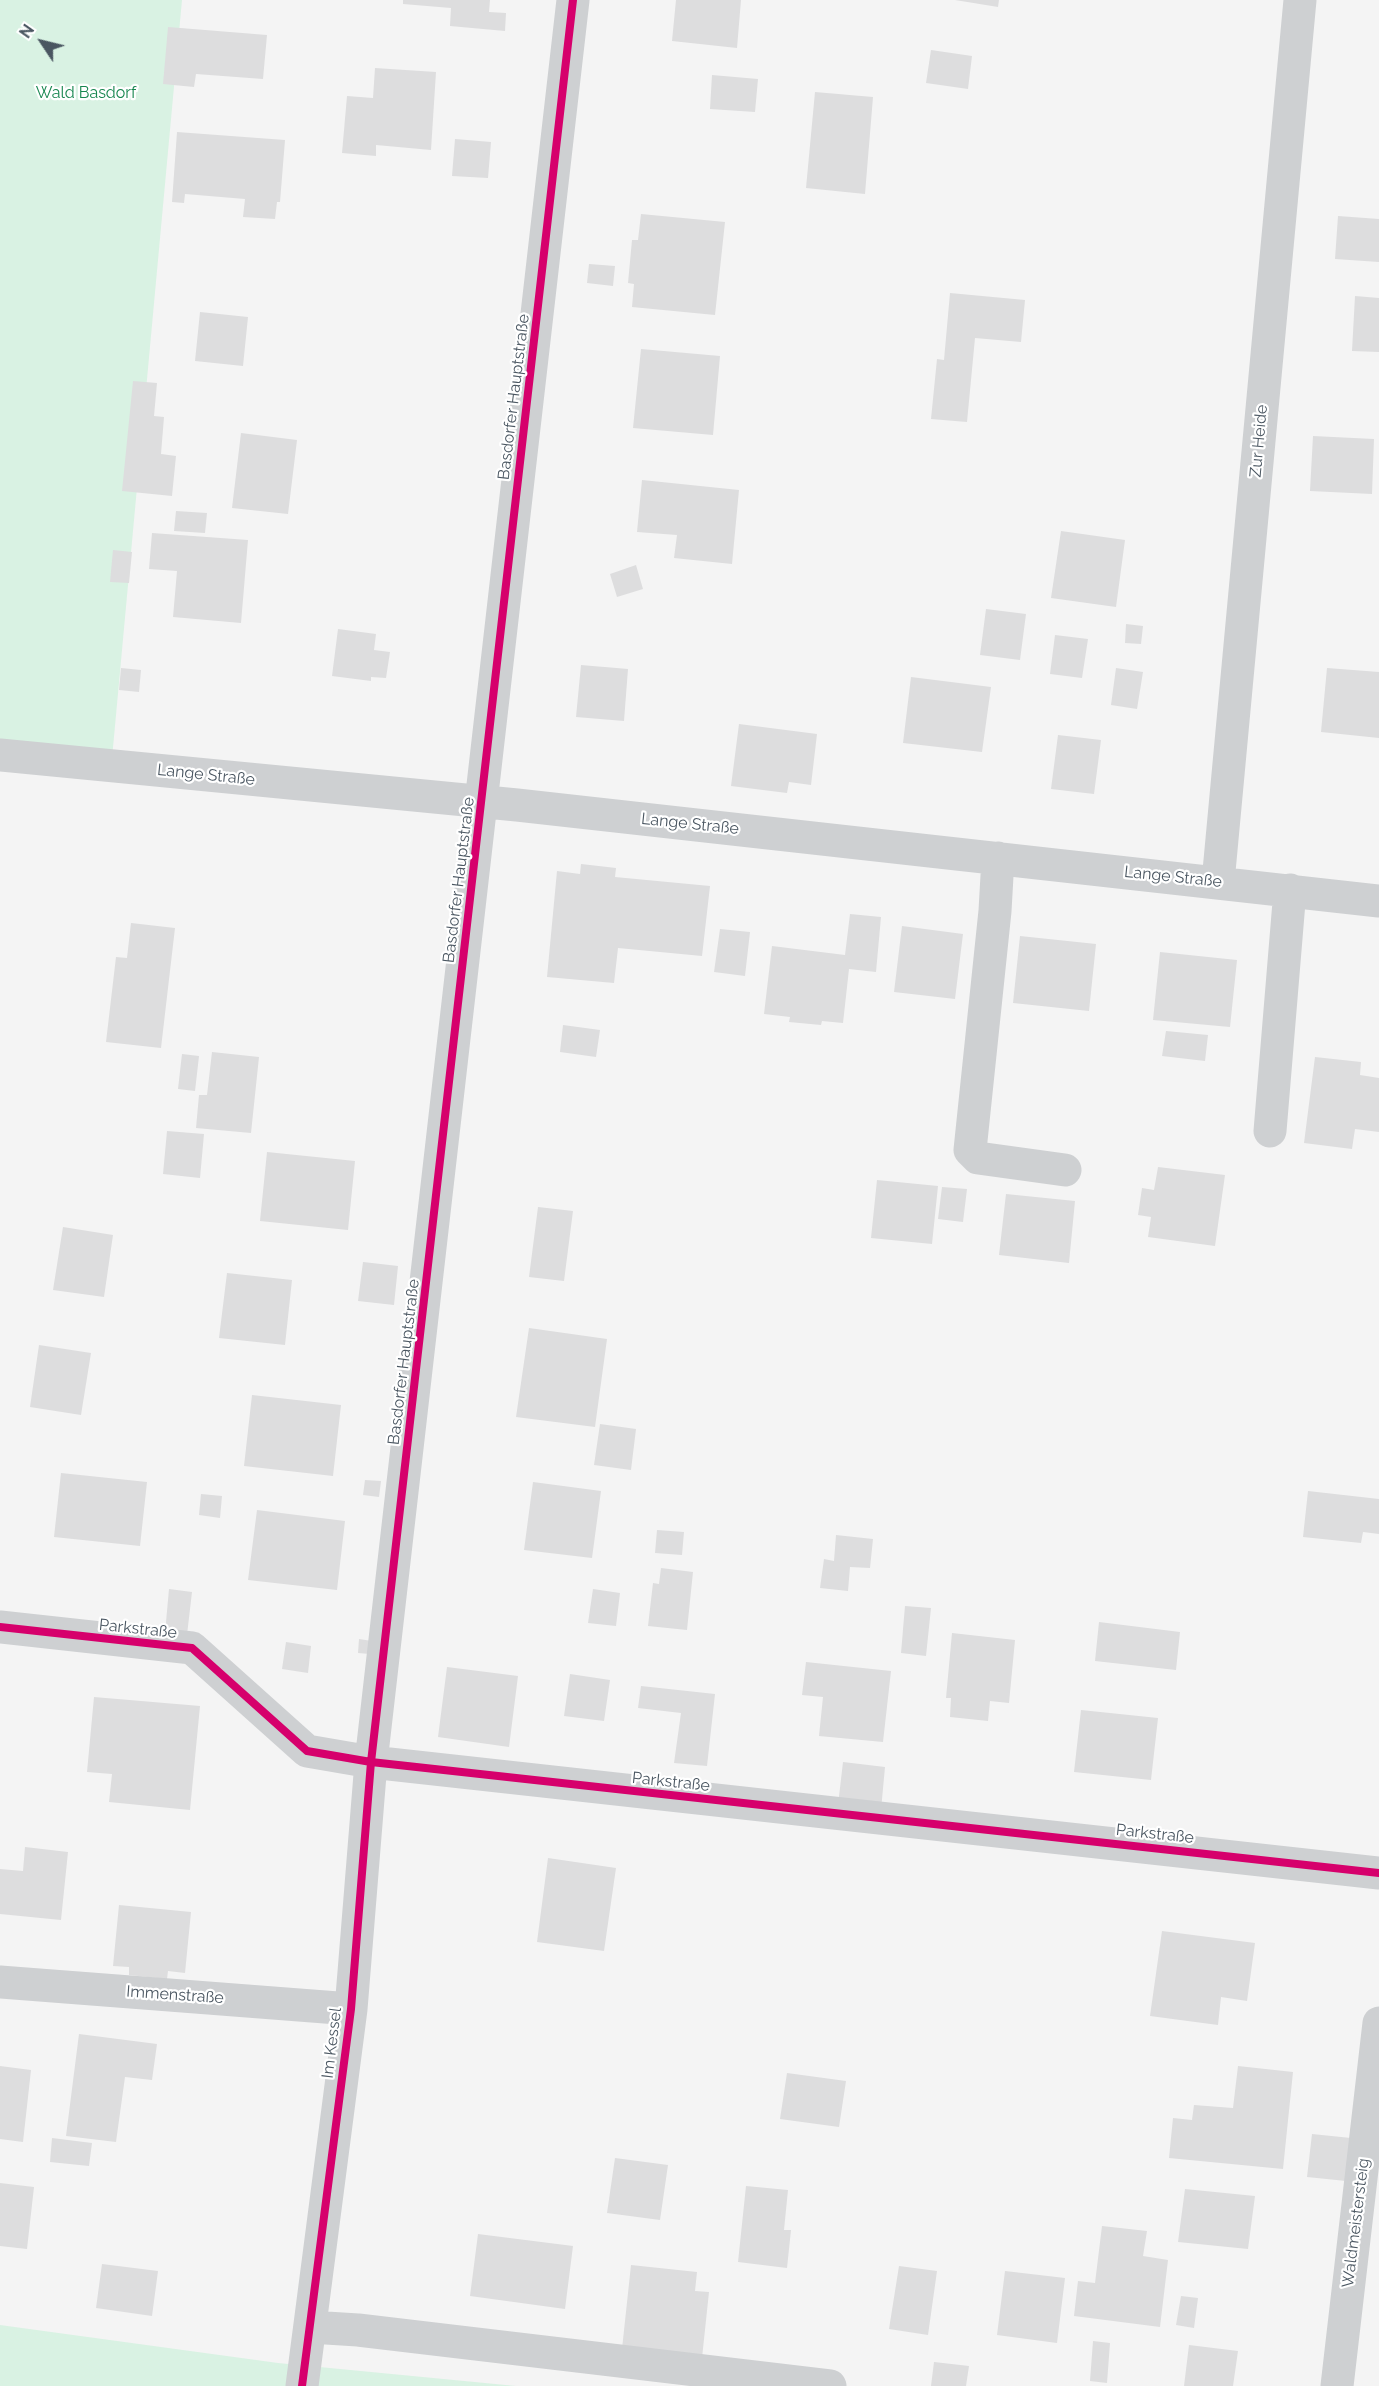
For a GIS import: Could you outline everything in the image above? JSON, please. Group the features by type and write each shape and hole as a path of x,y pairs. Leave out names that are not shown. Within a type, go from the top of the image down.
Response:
{"street":[{"name":"Basdorfer Hauptstraße","path":"371,1762 573,0"},
{"name":"Zur Heide","path":"1218,882 1300,0"},
{"name":"Lange Straße","path":"0,755 529,806 1379,901"},
{"path":"998,858 995,911 970,1150 978,1158 1065,1170"},
{"path":"1270,1131 1290,890"},
{"name":"Parkstraße","path":"0,1627 192,1648 307,1751 371,1762 1379,1873"},
{"name":"Im Kessel","path":"310,2327 351,2008 371,1762"},
{"name":"Immenstraße","path":"0,1982 351,2008"},
{"name":"Waldmeistersteig","path":"1337,2386 1379,2023"},
{"path":"302,2386 310,2327 381,2333 830,2386"}],"green space":[{"name":"Wald Basdorf","path":"0,0 182,0 110,780 0,768"},
{"path":"0,2325 278,2363 516,2386 0,2386"}],"building":[{"path":"403,0 490,0 489,12 506,13 505,31 450,26 451,8 403,4"},
{"path":"676,0 741,0 737,48 672,41"},
{"path":"955,0 999,0 998,7"},
{"path":"168,27 267,35 263,79 196,74 194,87 163,84"},
{"path":"931,50 972,56 968,89 926,83"},
{"path":"375,68 436,72 431,150 376,145 376,156 342,153 347,96 373,98"},
{"path":"712,75 758,79 755,112 710,109"},
{"path":"815,92 873,97 865,194 806,188"},
{"path":"177,132 285,140 280,202 277,202 275,219 243,217 245,199 185,194 184,203 172,202"},
{"path":"455,139 491,142 488,178 452,176"},
{"path":"641,214 725,222 715,315 632,307 634,284 628,283 632,240 638,240"},
{"path":"1338,216 1379,219 1379,262 1335,259"},
{"path":"589,264 615,266 613,286 587,283"},
{"path":"950,293 1025,300 1021,342 975,338 967,422 931,419 937,359 944,360"},
{"path":"1355,296 1379,298 1379,352 1352,351"},
{"path":"200,312 248,317 243,366 195,361"},
{"path":"641,349 720,356 713,435 633,428"},
{"path":"133,381 157,383 154,416 164,417 161,454 176,456 172,496 122,491"},
{"path":"241,433 297,440 288,514 232,508"},
{"path":"1313,436 1374,439 1372,494 1310,491"},
{"path":"642,480 739,490 732,564 674,558 677,535 637,532"},
{"path":"176,511 207,513 205,533 174,531"},
{"path":"1061,531 1125,540 1116,607 1051,598"},
{"path":"152,533 248,540 241,623 173,617 177,571 149,569"},
{"path":"113,550 132,552 129,583 110,582"},
{"path":"636,565 643,589 617,597 610,574"},
{"path":"986,609 1026,614 1020,660 980,655"},
{"path":"1126,624 1143,626 1141,644 1125,643"},
{"path":"338,629 376,634 374,650 390,652 386,678 371,677 371,681 332,676"},
{"path":"1055,635 1088,639 1082,678 1050,674"},
{"path":"581,665 628,669 624,721 576,717"},
{"path":"121,668 141,670 139,692 119,690"},
{"path":"1116,668 1143,672 1137,709 1111,705"},
{"path":"1327,668 1379,672 1379,738 1321,732"},
{"path":"911,677 991,687 982,752 903,743"},
{"path":"739,724 817,734 811,785 789,782 787,793 731,786"},
{"path":"1058,735 1101,740 1094,794 1051,789"},
{"path":"581,864 616,868 615,877 710,886 702,956 618,948 614,983 547,977 557,871 580,874"},
{"path":"850,914 881,917 876,972 849,969 843,1023 822,1021 821,1025 789,1022 790,1017 764,1014 772,946 845,955"},
{"path":"131,923 175,928 161,1048 106,1042 116,957 127,958"},
{"path":"902,926 963,934 955,999 894,992"},
{"path":"720,929 750,932 745,976 714,972"},
{"path":"1020,936 1096,944 1089,1011 1013,1003"},
{"path":"1160,952 1237,960 1230,1027 1153,1020"},
{"path":"563,1025 600,1030 596,1057 560,1052"},
{"path":"1166,1031 1208,1035 1205,1061 1162,1056"},
{"path":"212,1052 259,1057 251,1133 196,1128 199,1095 207,1095"},
{"path":"182,1054 199,1056 195,1091 178,1089"},
{"path":"1315,1057 1361,1062 1360,1075 1379,1078 1379,1132 1355,1129 1352,1149 1304,1143"},
{"path":"167,1131 204,1134 200,1178 163,1174"},
{"path":"267,1152 355,1161 348,1230 260,1221"},
{"path":"1158,1167 1225,1175 1215,1246 1148,1237 1151,1217 1138,1215 1142,1188 1154,1190"},
{"path":"877,1180 938,1186 932,1244 871,1238"},
{"path":"942,1187 967,1189 963,1222 938,1219"},
{"path":"1006,1194 1075,1201 1069,1263 999,1255"},
{"path":"538,1207 573,1211 564,1281 529,1277"},
{"path":"63,1227 113,1235 104,1297 53,1290"},
{"path":"363,1262 398,1266 394,1305 358,1301"},
{"path":"227,1273 292,1280 285,1345 219,1338"},
{"path":"529,1328 607,1339 595,1427 516,1417"},
{"path":"39,1345 91,1353 81,1415 30,1407"},
{"path":"252,1395 341,1405 333,1476 244,1466"},
{"path":"600,1424 636,1429 631,1470 594,1465"},
{"path":"61,1473 147,1482 140,1546 54,1537"},
{"path":"365,1480 381,1481 379,1497 363,1495"},
{"path":"533,1482 601,1491 592,1558 524,1550"},
{"path":"1308,1491 1379,1499 1379,1534 1363,1532 1361,1543 1303,1537"},
{"path":"201,1494 222,1496 220,1518 199,1515"},
{"path":"257,1510 345,1521 337,1590 248,1580"},
{"path":"657,1530 684,1532 682,1555 655,1553"},
{"path":"836,1535 873,1539 870,1568 850,1567 848,1591 820,1588 824,1559 834,1561"},
{"path":"661,1568 693,1572 687,1630 648,1626 653,1583 659,1584"},
{"path":"169,1589 192,1592 187,1635 165,1633"},
{"path":"593,1589 620,1593 616,1626 588,1623"},
{"path":"905,1606 931,1608 926,1656 901,1653"},
{"path":"1099,1622 1180,1632 1176,1670 1095,1661"},
{"path":"952,1633 1015,1640 1009,1703 990,1701 988,1721 950,1717 951,1698 946,1698"},
{"path":"359,1639 372,1641 370,1654 358,1653"},
{"path":"286,1642 311,1646 308,1673 282,1669"},
{"path":"806,1662 891,1671 883,1742 819,1736 823,1697 802,1695"},
{"path":"447,1667 518,1676 509,1747 438,1737"},
{"path":"570,1674 610,1680 604,1721 564,1716"},
{"path":"641,1686 715,1694 707,1766 674,1763 681,1713 638,1708"},
{"path":"94,1697 200,1706 190,1810 109,1802 112,1774 87,1772"},
{"path":"1081,1710 1158,1718 1151,1780 1074,1772"},
{"path":"843,1762 885,1767 881,1810 838,1805"},
{"path":"25,1847 68,1852 61,1920 0,1914 0,1869 23,1871"},
{"path":"548,1858 616,1868 604,1951 537,1942"},
{"path":"119,1905 191,1912 185,1973 168,1971 167,1979 129,1975 129,1967 113,1966"},
{"path":"1162,1931 1255,1943 1247,2001 1221,1997 1218,2025 1150,2016"},
{"path":"79,2034 157,2044 152,2080 125,2077 116,2142 66,2136"},
{"path":"0,2066 31,2070 23,2142 0,2139"},
{"path":"1238,2066 1293,2072 1283,2169 1169,2158 1173,2118 1192,2120 1194,2105 1233,2108"},
{"path":"787,2073 846,2081 839,2127 780,2119"},
{"path":"1312,2134 1351,2138 1346,2181 1307,2177"},
{"path":"52,2138 92,2143 89,2166 50,2162"},
{"path":"615,2158 668,2165 660,2220 607,2213"},
{"path":"0,2183 34,2187 27,2249 0,2246"},
{"path":"746,2186 788,2190 784,2230 791,2230 787,2268 738,2262"},
{"path":"1185,2189 1255,2196 1248,2249 1178,2242"},
{"path":"1102,2226 1147,2231 1143,2256 1168,2260 1160,2327 1074,2316 1078,2281 1095,2283"},
{"path":"478,2234 573,2246 565,2309 470,2296"},
{"path":"102,2264 158,2271 152,2316 96,2308"},
{"path":"631,2265 697,2272 695,2291 709,2292 702,2358 622,2349"},
{"path":"899,2266 937,2271 928,2335 889,2329"},
{"path":"1005,2271 1065,2278 1057,2343 997,2335"},
{"path":"1181,2296 1198,2298 1194,2328 1176,2325"},
{"path":"1093,2341 1110,2343 1107,2383 1090,2381"},
{"path":"1189,2345 1238,2351 1233,2386 1184,2386"},
{"path":"934,2362 969,2366 966,2386 931,2386"}],"cycle path":[{"path":"302,2386 351,2009 371,1762 573,0"},
{"path":"0,1627 192,1648 307,1751 371,1762 1379,1873"}]}
